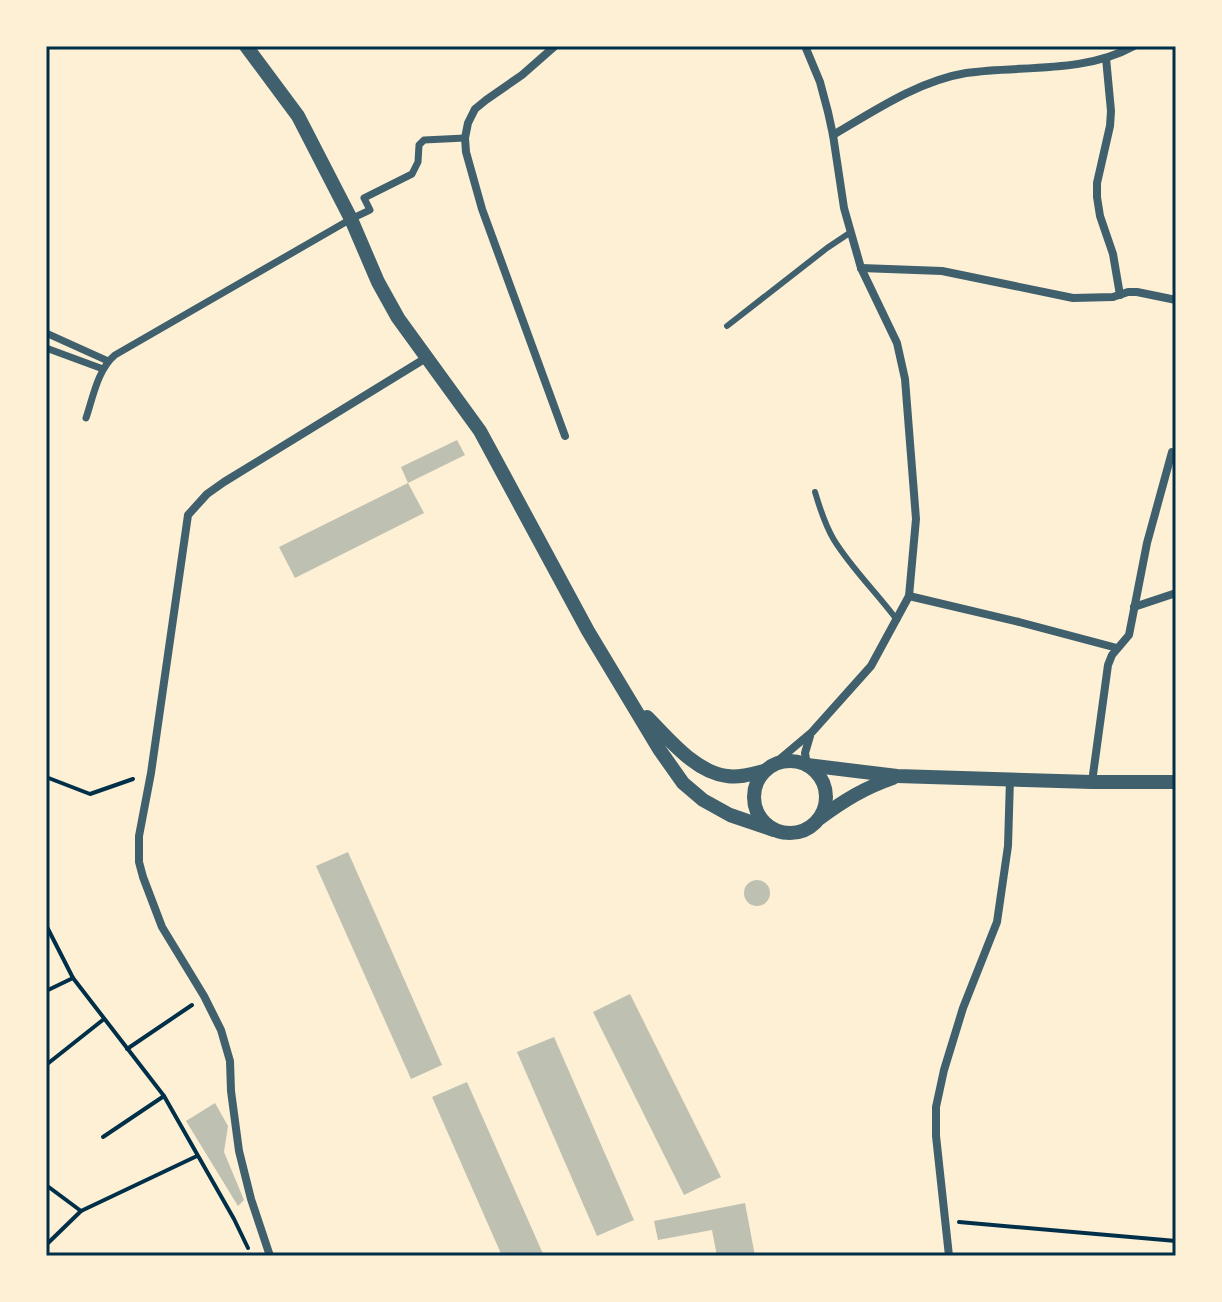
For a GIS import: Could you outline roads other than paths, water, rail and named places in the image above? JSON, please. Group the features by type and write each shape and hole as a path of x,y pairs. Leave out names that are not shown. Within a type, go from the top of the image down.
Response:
{"street":[{"path":"246,46 298,116 398,318 480,431 588,631 683,783 703,800 730,815 786,834 810,828 864,788 897,776"},
{"path":"555,46 475,109 465,138 482,209 565,436"},
{"path":"774,830 763,823 753,802 757,780 812,732 871,666 909,596 916,519 905,379 897,343 861,268 840,186 833,135 820,82 805,46"},
{"path":"833,135 875,110 937,80 966,73 1079,63 1106,58 1134,46"},
{"path":"1106,58 1111,111 1097,197 1113,254 1120,295"},
{"path":"86,418 105,365 370,210 364,198 416,170 418,149 424,140 465,138"},
{"path":"861,268 942,271 1073,298 1099,298 1137,292 1176,300"},
{"path":"46,333 105,365"},
{"path":"46,348 105,365"},
{"path":"270,1256 239,1151 230,1061 221,1030 162,927 139,862 139,836 188,515 207,494 224,482 426,358"},
{"path":"1092,782 1108,665 1129,635 1147,543 1172,452"},
{"path":"1134,607 1176,593"},
{"path":"909,596 1117,648"},
{"path":"633,703 697,764 727,776 742,776 785,761 796,761 897,776 1176,782"},
{"path":"812,732 805,753 807,765 823,783 826,795 825,808 819,819"},
{"path":"949,1256 936,1136 938,1095 963,1008 997,922 1008,846 1010,779"}],"lane":[{"path":"727,326 851,232"},
{"path":"815,492 824,520 839,547 897,620"}]}
